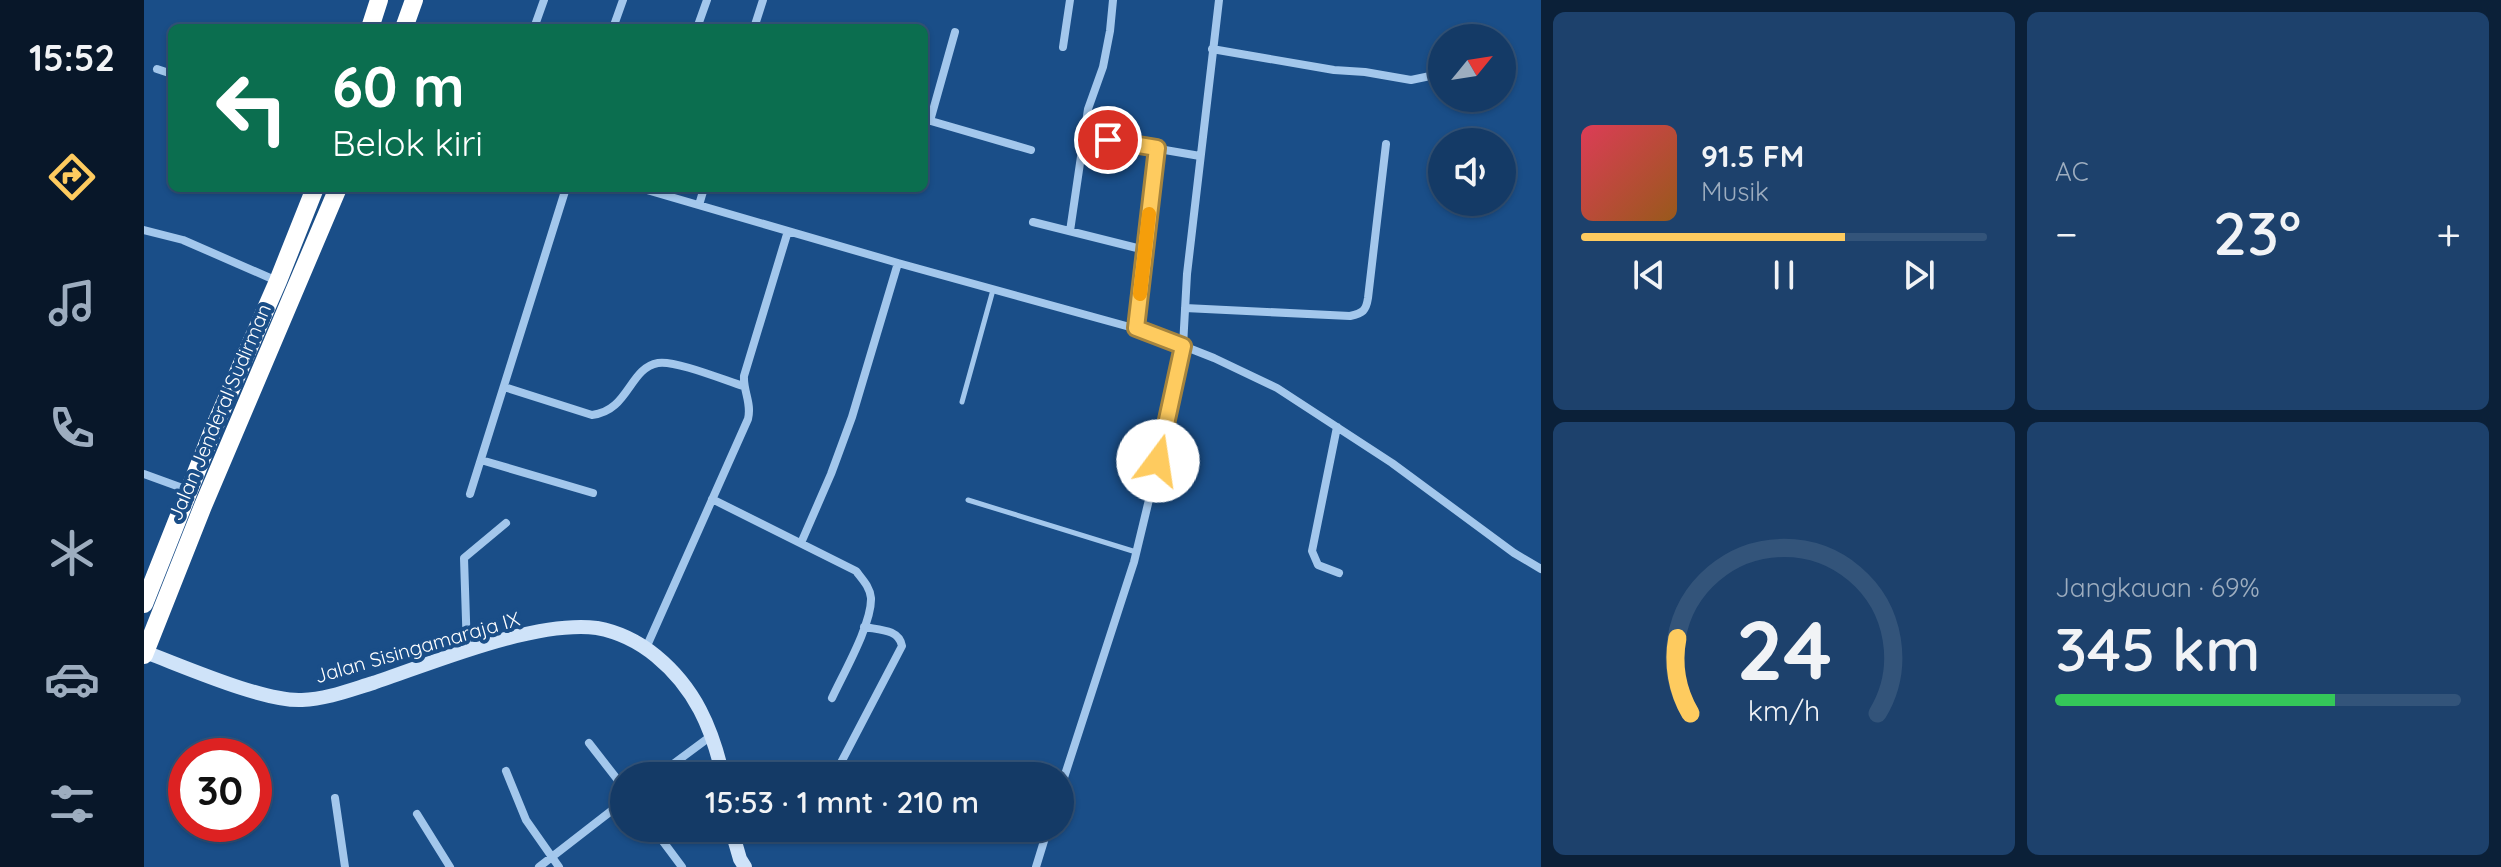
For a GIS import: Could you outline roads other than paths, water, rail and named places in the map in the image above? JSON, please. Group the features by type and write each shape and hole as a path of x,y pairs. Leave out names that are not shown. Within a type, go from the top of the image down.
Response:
{"highway":[{"path":"371,24 379,0"},
{"path":"405,24 414,0"},
{"name":"Jalan Jenderal Sudirman","path":"144,604 313,192"},
{"name":"Jalan Jenderal Sudirman","path":"144,654 203,506 336,192"}],"street":[{"path":"535,24 544,0"},
{"path":"614,24 623,0"},
{"path":"698,24 707,0"},
{"path":"755,24 763,0"},
{"path":"1063,47 1070,0"},
{"path":"1070,231 1088,109 1103,67 1113,0"},
{"path":"1069,762 1136,552 1173,400 1183,346 1200,156 1219,0"},
{"path":"928,117 955,32"},
{"path":"1212,49 1411,80 1428,76"},
{"path":"157,69 168,73"},
{"path":"928,120 1031,150"},
{"path":"1083,136 1200,156"},
{"path":"1185,308 1336,316 1362,314 1367,308 1386,144"},
{"path":"1136,328 1157,148"},
{"path":"470,494 565,192"},
{"path":"654,192 1136,328 1183,346 1277,388 1392,463 1514,553 1541,569"},
{"path":"699,205 703,192"},
{"path":"1033,222 1145,250"},
{"path":"144,230 183,240 278,281"},
{"path":"646,648 750,410 743,386 744,376 788,231"},
{"path":"801,543 852,417 898,263"},
{"path":"504,387 592,415 614,408 640,374 657,363 670,363 743,386"},
{"path":"1337,427 1312,551 1318,565 1339,573"},
{"path":"481,460 593,493"},
{"path":"144,474 189,490"},
{"path":"712,499 856,571 867,584 871,599 864,627 832,698"},
{"path":"467,652 464,558 506,523"},
{"path":"841,762 902,646 896,634 864,627"},
{"name":"Jalan Sisingamaraja IX","path":"144,654 261,693 299,701 333,696 525,634 594,628 620,634 646,648 672,669 704,714 719,762"},
{"path":"676,762 712,735"},
{"path":"589,743 610,770"},
{"path":"506,771 526,820 559,867"},
{"path":"335,798 345,867"},
{"path":"539,867 610,812"},
{"path":"417,814 450,867"},
{"path":"663,842 682,867"},
{"path":"736,842 745,867"},
{"path":"1036,867 1044,842"}],"lane":[{"path":"962,402 993,290"},
{"path":"968,500 1136,552"}]}
